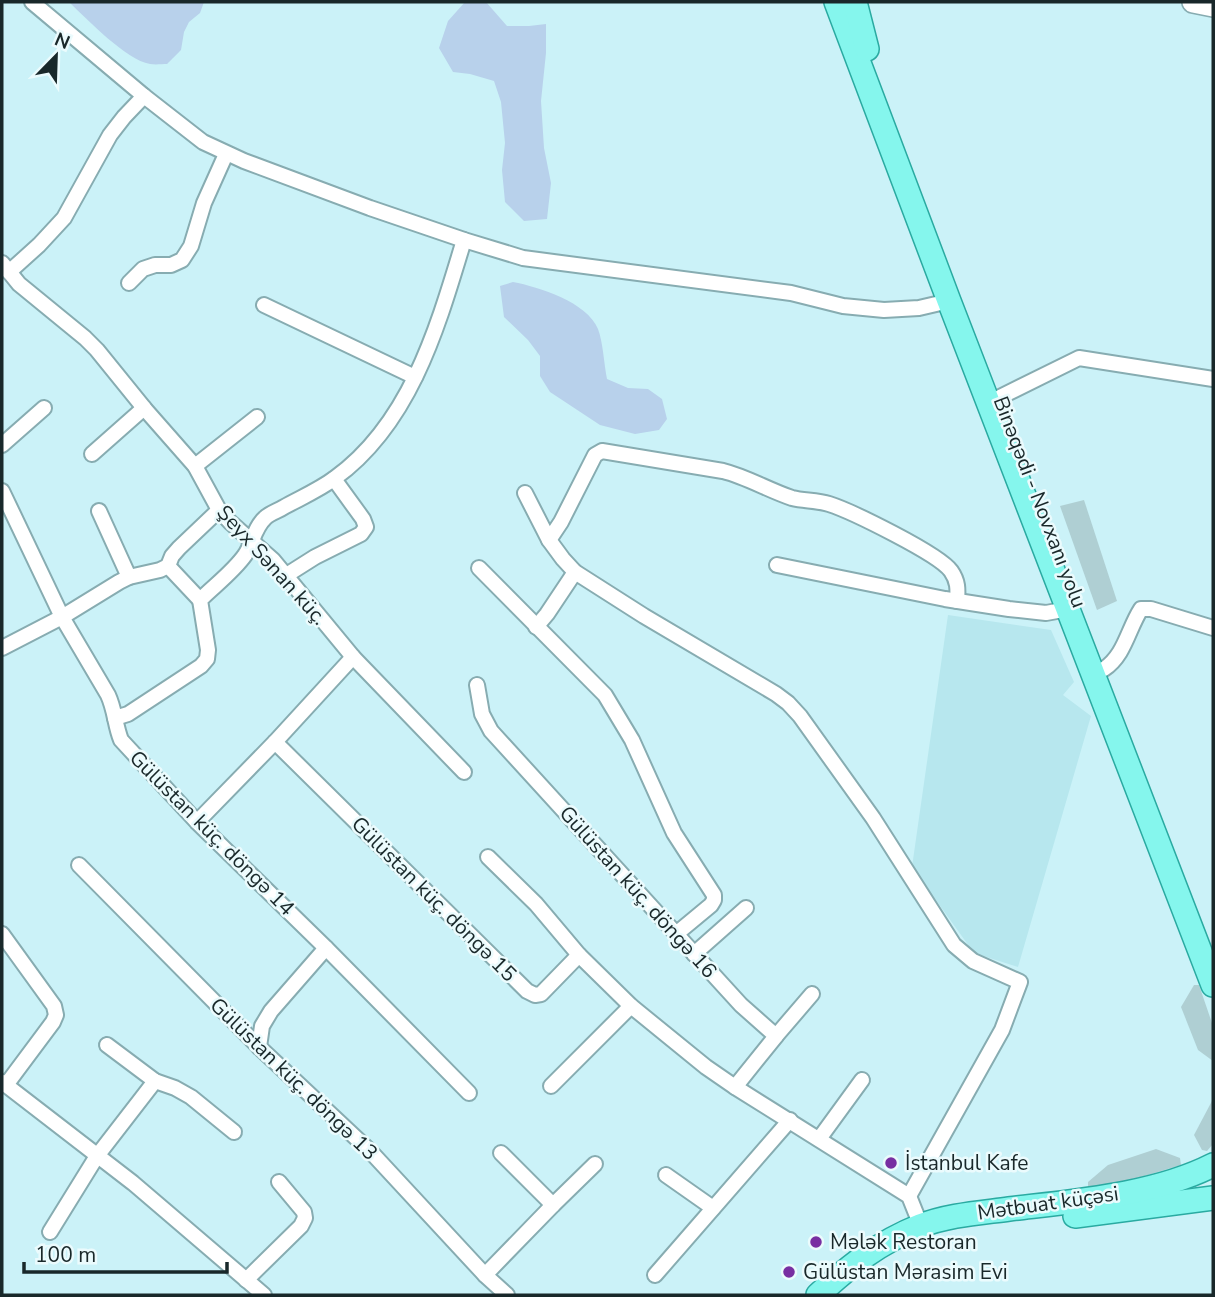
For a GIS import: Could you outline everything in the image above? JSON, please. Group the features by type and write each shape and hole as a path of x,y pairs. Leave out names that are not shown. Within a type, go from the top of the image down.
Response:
{"main road":[{"path":"836,2 1213,985"},
{"path":"849,2 868,52"},
{"path":"855,2 868,52"},
{"name":"Binəqədi - Novxanı yolu","path":"868,52 1213,950"},
{"name":"Mətbuat küçəsi","path":"818,1295 855,1262 877,1247 921,1226 970,1214 1143,1189 1181,1179 1213,1166"},
{"name":"Mətbuat küçəsi","path":"839,1295 885,1259 949,1233 1213,1198"}],"street":[{"path":"32,2 203,142 226,154 464,240 523,258 791,293 843,306 884,310 919,308 949,301"},
{"path":"1193,2 1213,6"},
{"path":"5,267 39,245 64,218 110,135 144,96"},
{"path":"129,283 143,269 155,265 171,265 182,260 191,246 204,203 226,154"},
{"path":"200,600 238,564 253,543 256,529 266,517 334,479 383,433 415,377 442,314 464,240"},
{"name":"Şeyx Sənan küç.","path":"5,267 19,284 91,344 195,466 219,510 230,523 273,560 354,657 464,772"},
{"path":"264,305 415,377"},
{"path":"1000,397 1079,358 1213,379"},
{"path":"2,445 44,408"},
{"path":"92,454 144,408"},
{"path":"195,466 257,417"},
{"path":"549,540 595,455 602,451 739,475 794,498 828,504 847,511 932,554 950,569 958,584 957,601"},
{"path":"285,576 360,534 366,527 334,479"},
{"name":"Gülüstan küç. döngə 14","path":"2,491 62,617 108,695 121,740 197,822 469,1093"},
{"path":"525,493 549,540 575,572 788,703 873,818 954,945 973,961 1020,982 1002,1030 909,1196"},
{"path":"2,648 62,617 119,582 169,566 178,548 219,510"},
{"path":"99,511 130,577"},
{"path":"778,565 957,601 1027,612 1046,613 1068,609"},
{"path":"115,718 128,714 201,666 207,659 200,600 169,566"},
{"path":"479,568 605,695 632,740 674,833 713,894 711,905 676,934"},
{"path":"536,627 575,572"},
{"path":"1104,669 1113,663 1119,654 1141,609 1151,609 1213,628"},
{"path":"197,822 354,657"},
{"name":"Gülüstan küç. döngə 16","path":"478,685 482,715 491,731 694,954 741,1004 776,1036"},
{"name":"Gülüstan küç. döngə 15","path":"275,742 527,991 535,995 541,993 579,954"},
{"path":"488,857 631,1006 734,1087 909,1196 921,1226"},
{"name":"Gülüstan küç. döngə 13","path":"79,865 259,1046 371,1152 485,1275 507,1295"},
{"path":"694,954 746,908"},
{"path":"2,934 54,1006 56,1015 4,1083 133,1183 264,1295"},
{"path":"259,1046 262,1026 271,1011 326,948"},
{"path":"734,1087 812,994"},
{"path":"551,1086 631,1006"},
{"path":"107,1045 155,1081 191,1097 234,1132"},
{"path":"819,1139 862,1080"},
{"path":"50,1232 97,1156 155,1081"},
{"path":"654,1275 790,1120"},
{"path":"501,1153 553,1205"},
{"path":"485,1275 595,1164"},
{"path":"666,1175 713,1208"},
{"path":"246,1280 301,1226 304,1218 304,1212 279,1182"}],"shaded area":[{"path":"69,2 204,2 200,13 189,22 184,32 181,50 167,64 150,64 140,61 119,47"},
{"path":"465,2 486,2 507,26 546,24 541,101 544,148 551,183 547,219 524,221 505,202 502,170 505,143 501,102 494,81 453,72 439,48 448,21"},
{"path":"513,282 561,297 592,319 600,334 607,379 628,388 648,389 662,399 667,419 659,430 635,434 600,425 550,392 540,376 540,356 504,317 500,286"},
{"path":"1084,500 1117,601 1097,610 1060,506"},
{"path":"948,615 1051,630 1074,682 1063,695 1091,716 1018,967 974,953 912,867"},
{"path":"1194,985 1199,985 1213,1026 1213,1061 1198,1050 1181,1007"},
{"path":"1213,1099 1213,1144 1207,1151 1202,1150 1194,1135"},
{"path":"1156,1149 1180,1158 1181,1165 1088,1189 1088,1182 1108,1165"}],"place":[{"name":"İstanbul Kafe","path":"891,1163"},
{"name":"Mələk Restoran","path":"816,1242"},
{"name":"Gülüstan Mərasim Evi","path":"789,1272"}]}
